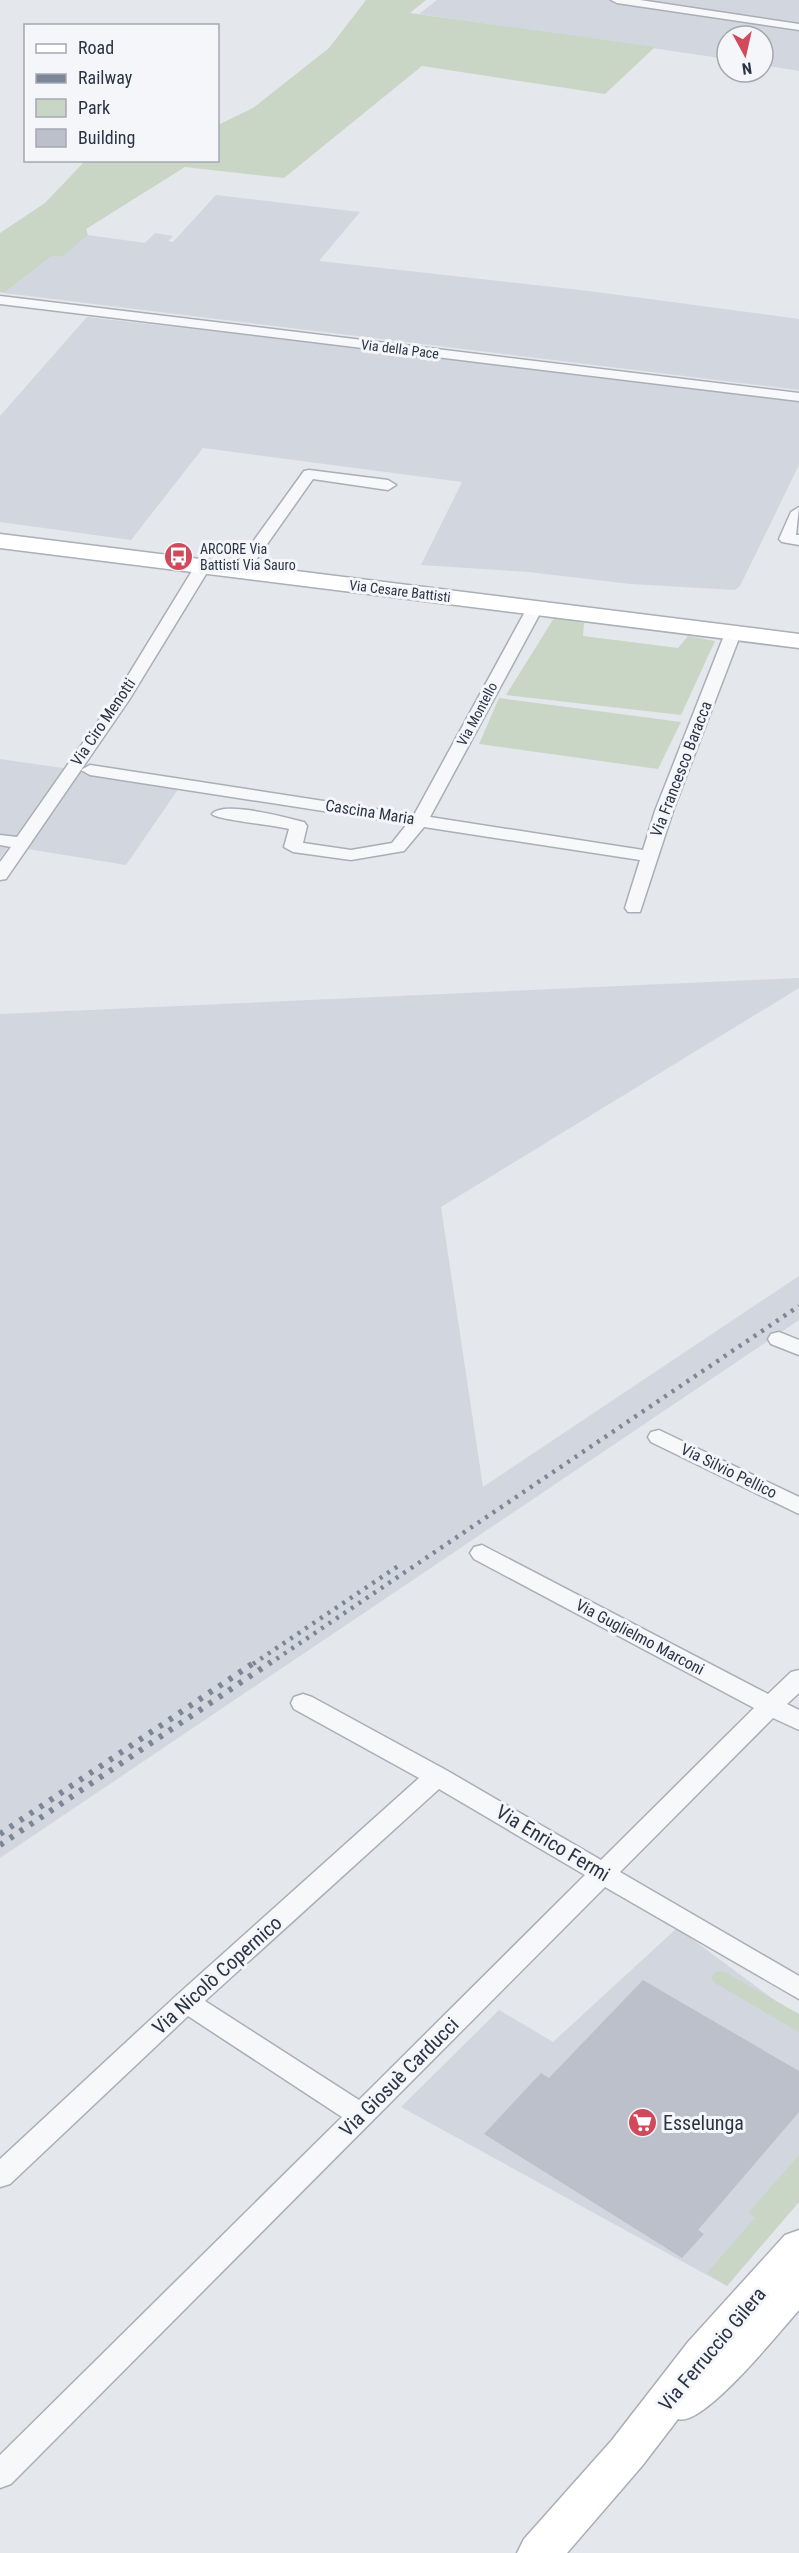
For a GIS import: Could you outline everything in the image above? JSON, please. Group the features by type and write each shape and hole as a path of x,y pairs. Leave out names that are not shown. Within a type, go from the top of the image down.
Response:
{"street":[{"path":"617,0 799,27"},
{"name":"Via della Pace","path":"0,300 799,397"},
{"path":"240,572 309,474 388,485"},
{"path":"797,519 787,539 799,540"},
{"name":"Via Cesare Battisti","path":"0,541 799,641"},
{"name":"Via Ciro Menotti","path":"0,875 121,700 170,616 203,566"},
{"name":"Via Montello","path":"222,814 268,818 298,826 293,848 351,855 398,847 420,820 535,608"},
{"name":"Via Francesco Baracca","path":"634,908 664,811 733,633"},
{"name":"Cascina Maria","path":"90,770 649,856"},
{"path":"0,840 22,843"},
{"path":"779,1339 799,1348"},
{"name":"Via Silvio Pellico","path":"659,1437 799,1506"},
{"name":"Via Guglielmo Marconi","path":"482,1553 799,1721"},
{"name":"Via Giosuè Carducci","path":"0,2475 799,1678"},
{"name":"Via Enrico Fermi","path":"303,1703 437,1776 604,1872 799,1989"},
{"name":"Via Nicolò Copernico","path":"0,2176 186,2002 437,1776"},
{"path":"186,2002 361,2115"},
{"name":"Via Ferruccio Gilera","path":"539,2553 627,2453 703,2355 799,2247"},
{"name":"Via Ferruccio Gilera","path":"627,2453 723,2366 799,2282"}],"shaded area":[{"path":"437,0 799,0 799,71 775,67 775,24 715,24 715,57 419,14"},
{"path":"216,195 360,212 319,261 589,291 799,319 799,390 4,293 52,256 62,257 88,235 145,243 155,233 173,236 168,241 173,242"},
{"path":"87,317 799,398 799,465 740,586 735,590 631,584 528,572 421,565 462,482 203,448 131,540 0,522 0,416"},
{"path":"0,759 181,785 126,865 9,846 0,858"},
{"path":"799,978 799,988 441,1207 483,1487 799,1276 799,1320 0,1858 0,1014"},
{"path":"677,1928 799,2018 799,2178 727,2286 401,2107 499,2010 553,2042"}],"green space":[{"path":"366,0 426,0 410,13 655,47 605,94 422,66 284,178 185,167 86,229 88,235 62,257 52,256 4,293 0,292 0,233 45,203 84,162 219,162 219,125 253,108 329,48"},
{"path":"554,618 584,623 583,636 678,648 688,636 715,641 681,715 506,695"},
{"path":"499,698 681,722 658,769 479,744"},
{"path":"723,1971 799,2014 799,2032 715,1983 711,1978 715,1972"},
{"path":"799,2155 799,2202 727,2286 707,2273 755,2218 748,2213"}],"building":[{"name":"Esselunga","path":"643,1980 799,2071 799,2112 698,2230 704,2234 682,2258 484,2134 541,2073 549,2078"}],"railway":[{"path":"269,1664 799,1306"},
{"path":"253,1664 401,1564"},
{"path":"0,1834 255,1662"},
{"path":"0,1845 271,1662"}],"place":[{"name":"ARCORE Via Battisti Via Sauro","path":"179,557"},
{"name":"Esselunga","path":"642,2123"}]}
